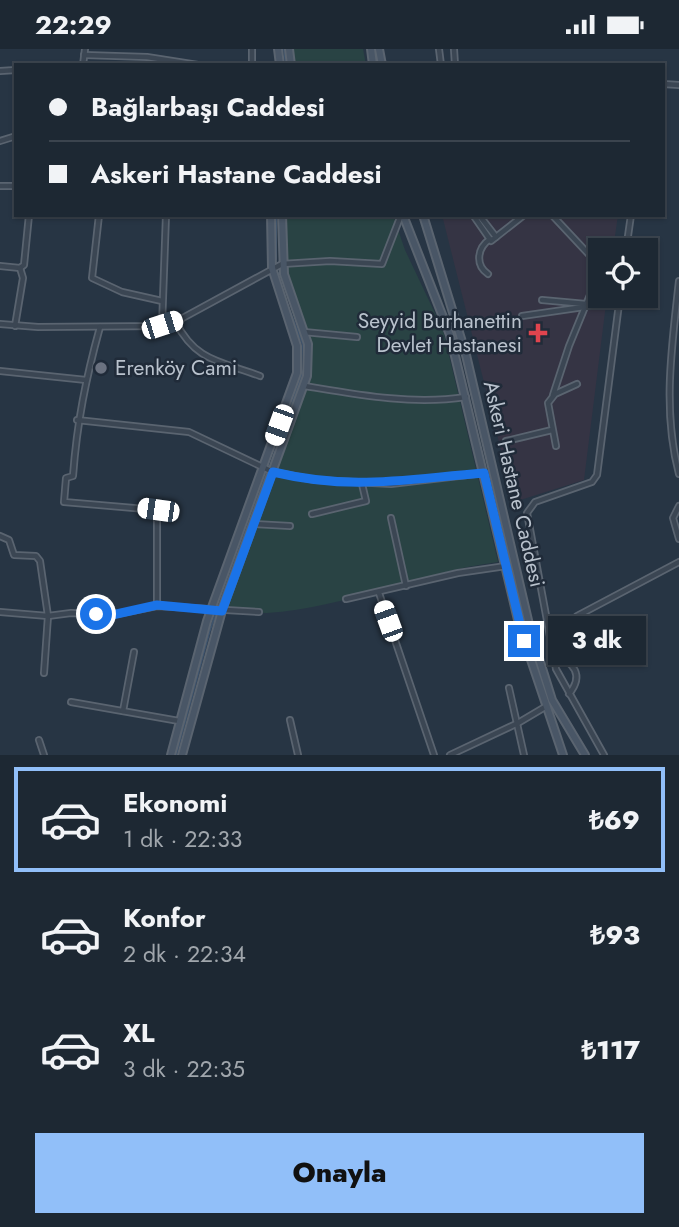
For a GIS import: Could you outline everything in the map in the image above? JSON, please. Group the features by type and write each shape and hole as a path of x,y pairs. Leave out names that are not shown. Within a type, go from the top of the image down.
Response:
{"street":[{"path":"84,52 176,63"},
{"path":"20,268 27,258 29,217"},
{"path":"99,217 92,278 122,292 162,301"},
{"path":"162,325 166,217"},
{"path":"171,754 211,610 295,380 299,362 298,347 272,268 271,217"},
{"path":"182,754 222,611 305,386 309,353 282,264 282,217"},
{"path":"0,324 100,327 162,325 176,321 282,264 330,261 382,264 401,217"},
{"name":"Askeri Hastane Caddesi","path":"403,217 442,309 466,397 519,624 563,754"},
{"name":"Askeri Hastane Caddesi","path":"424,217 466,355 534,645 552,700 585,754"},
{"path":"475,217 493,238"},
{"path":"480,217 493,238"},
{"path":"488,274 481,268 479,258 483,245 521,217"},
{"path":"554,217 596,261 594,283 548,405 556,446"},
{"path":"628,238 631,217"},
{"path":"0,266 20,268"},
{"path":"15,326 23,278 20,268"},
{"path":"679,281 669,405 671,440 679,474"},
{"path":"542,300 585,305"},
{"path":"522,316 585,305"},
{"path":"604,754 556,669 555,651 527,511 535,502 592,482 597,475 618,308"},
{"path":"176,321 192,348 206,359 260,376"},
{"path":"100,327 77,420 73,476 66,478 64,502 158,510 157,605"},
{"path":"303,332 357,337"},
{"path":"0,370 86,380"},
{"path":"553,395 577,384"},
{"path":"305,386 357,396 411,400 466,397"},
{"path":"77,420 189,432 273,472 315,480 362,484 484,473"},
{"path":"506,441 552,430"},
{"path":"312,514 366,501 362,484"},
{"path":"679,506 673,521 679,539"},
{"path":"391,518 406,586"},
{"path":"254,524 290,526"},
{"path":"0,536 9,540 14,555 39,559 48,616 44,673"},
{"path":"553,644 562,629 577,616 679,562"},
{"path":"346,599 458,573 506,566"},
{"path":"379,593 434,754"},
{"path":"0,611 48,616 71,613 112,615 157,605 259,612"},
{"path":"555,651 571,663 578,674 578,680 569,694"},
{"path":"123,712 134,652"},
{"path":"509,688 524,754"},
{"path":"71,702 179,721"},
{"path":"450,754 518,723 545,707"},
{"path":"290,720 299,754"},
{"path":"38,740 44,754"}],"shaded area":[{"name":"Seyyid Burhanettin Devlet Hastanesi","path":"443,217 618,217 615,238 588,238 588,308 606,308 584,480 514,502"}],"green space":[{"path":"291,49 363,49 366,63 293,63"},
{"path":"286,217 394,217 405,250 443,330 498,562 440,573 297,610 262,613 225,607 310,367 307,338 289,284"}],"waterway":[{"path":"284,49 286,63"},
{"path":"276,217 276,259"},
{"path":"278,273 280,282"},
{"path":"270,466 304,369 303,345 286,301"},
{"path":"176,755 210,630 266,475"}],"place":[{"name":"Seyyid Burhanettin Devlet Hastanesi","path":"538,333"},
{"name":"Erenköy Cami","path":"101,368"}],"route":[{"path":"96,614 112,615 157,605 222,611 273,472 315,480 362,484 404,483 484,473 524,641"}]}
